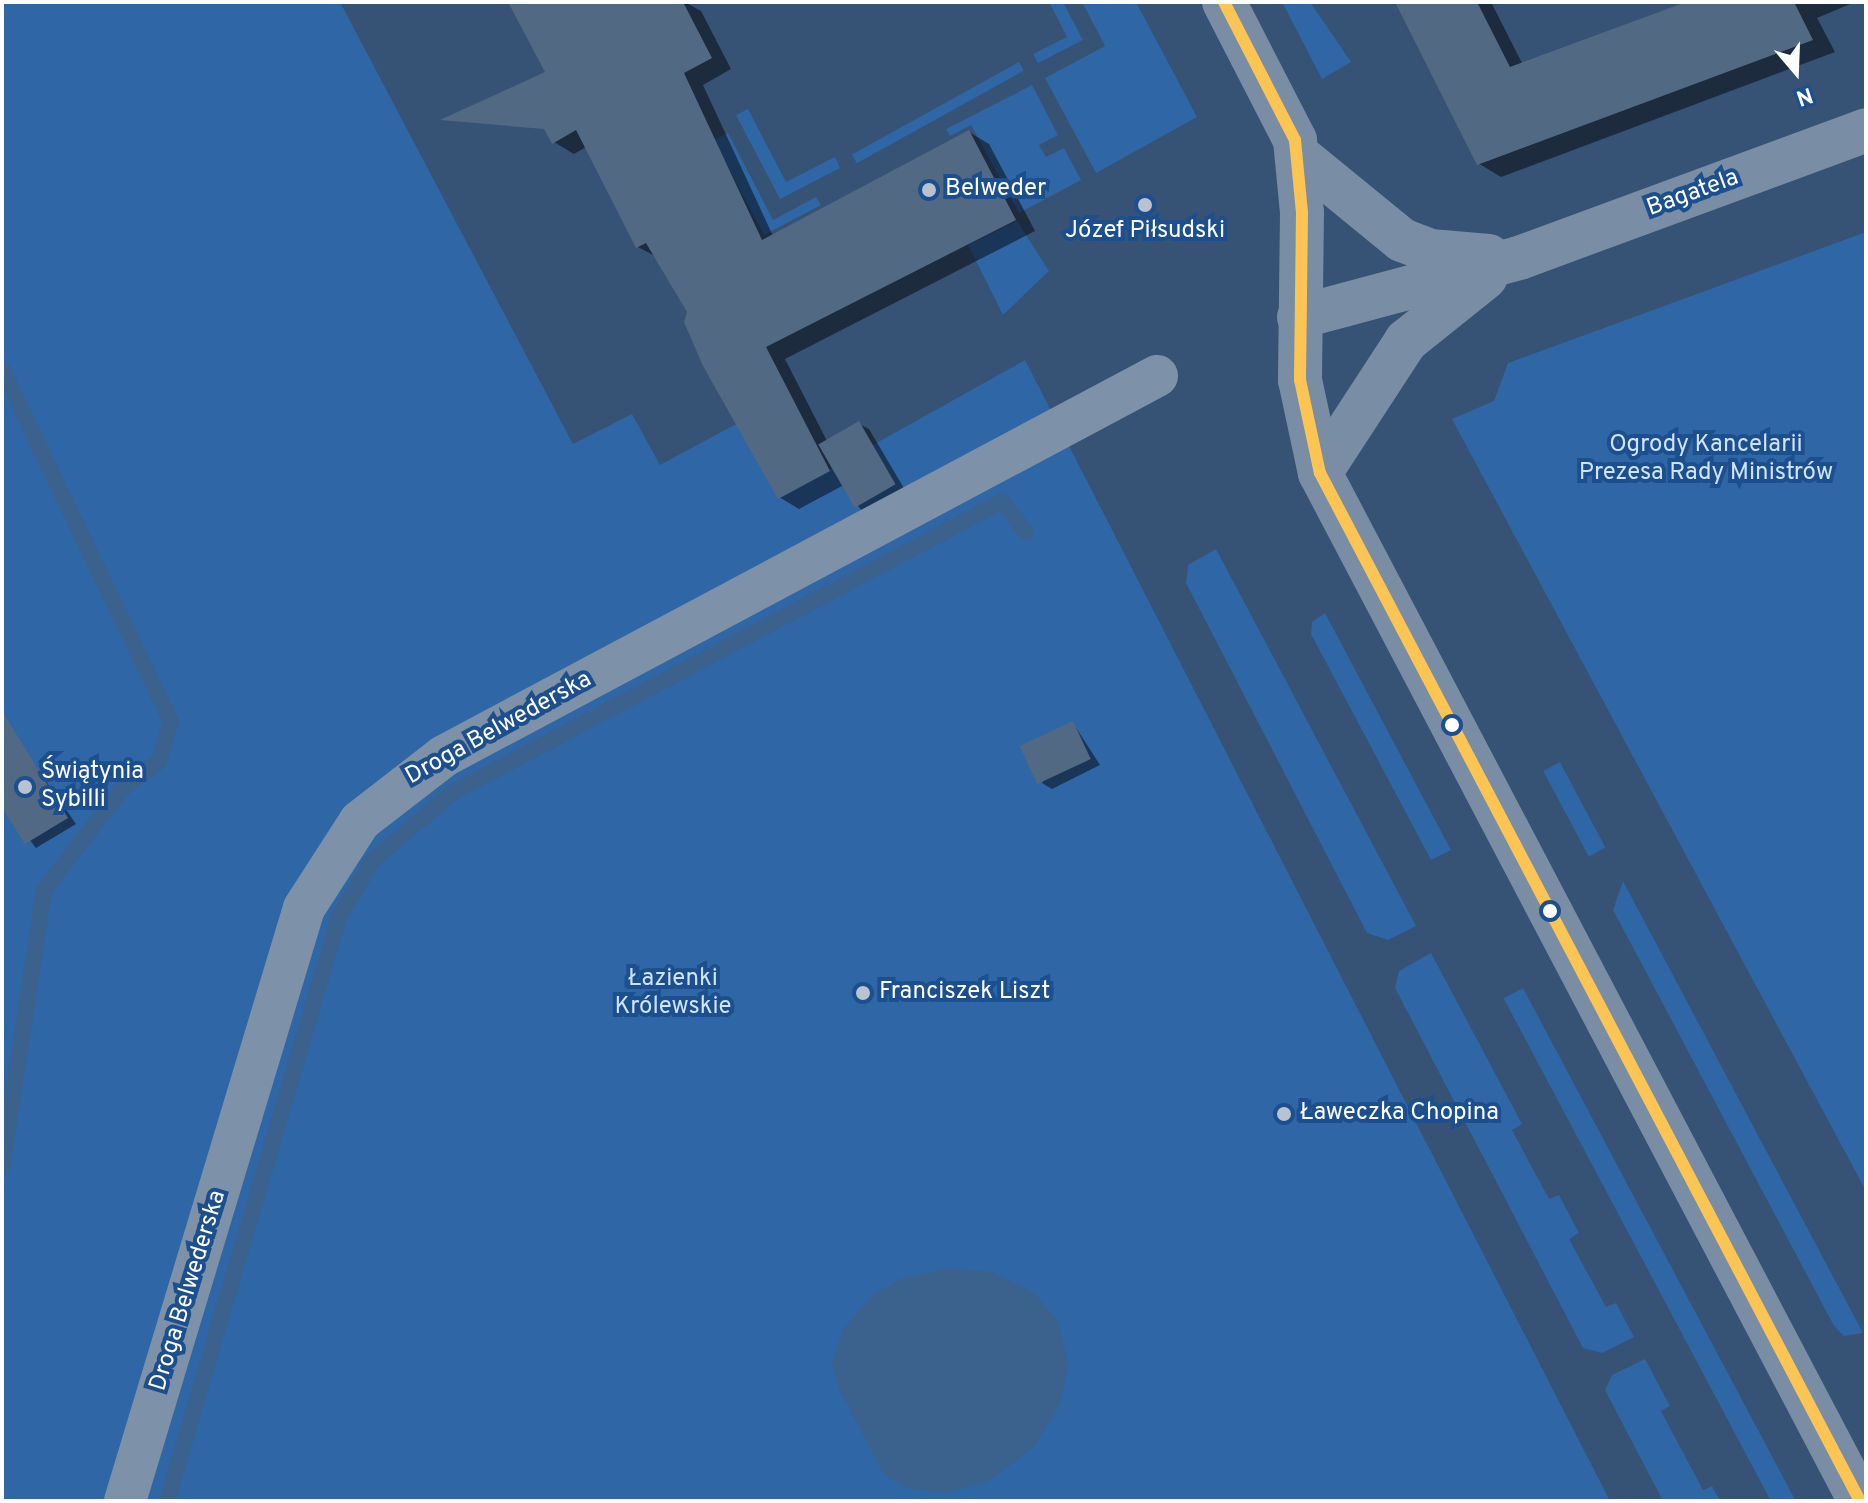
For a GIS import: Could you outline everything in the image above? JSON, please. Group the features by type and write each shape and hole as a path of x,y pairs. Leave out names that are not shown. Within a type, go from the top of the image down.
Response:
{"street":[{"path":"1224,2 1288,122 1298,155 1299,317 1304,411 1320,473 1860,1501"},
{"name":"Bagatela","path":"1299,317 1519,258 1866,130"},
{"path":"1298,155 1402,240 1430,251 1519,258"},
{"name":"Bagatela","path":"1320,473 1406,341 1449,302 1519,258"},
{"name":"Droga Belwederska","path":"125,1501 304,908 360,821 444,756 1157,376"}],"green space":[{"name":"Łazienki Królewskie","path":"2,2 340,2 573,444 632,414 660,465 738,423 778,498 1025,360 1610,1501 2,1501"},
{"path":"1049,2 1063,2 1083,40 1038,63 1033,54 1067,37"},
{"path":"1082,2 1136,2 1197,117 1096,173 1045,78 1105,46"},
{"path":"1282,2 1310,2 1351,62 1322,79"},
{"path":"1019,62 1024,71 857,163 852,155"},
{"path":"1032,85 1058,135 1039,145 1046,157 1064,148 1081,180 1019,213 971,125 950,136 946,129"},
{"path":"748,109 786,182 835,157 840,168 780,199 736,115"},
{"path":"728,133 773,220 816,197 821,205 764,235 714,140"},
{"path":"1017,221 1049,271 1003,315 968,245"},
{"name":"Ogrody Kancelarii Prezesa Rady Ministrów","path":"1866,232 1866,1191 1452,419 1494,401 1508,363"},
{"path":"1216,549 1416,926 1388,940 1367,933 1186,583 1188,565"},
{"path":"1325,613 1451,850 1431,860 1311,634 1312,622"},
{"path":"1560,762 1606,848 1589,857 1543,771"},
{"path":"1623,881 1863,1333 1844,1336 1834,1326 1613,910"},
{"path":"1431,953 1522,1124 1512,1130 1549,1199 1559,1195 1579,1233 1569,1239 1606,1307 1616,1303 1634,1337 1602,1353 1583,1348 1395,988 1399,971"},
{"path":"1523,988 1796,1501 1771,1501 1504,998"},
{"path":"1645,1359 1670,1406 1661,1411 1703,1490 1712,1486 1720,1501 1663,1501 1605,1390 1612,1375"}],"shaded area":[{"path":"948,1268 992,1272 1033,1292 1058,1321 1068,1364 1061,1402 1033,1448 988,1482 945,1493 906,1488 884,1474 838,1387 832,1362 844,1328 873,1295 901,1279"}],"building":[{"name":"Belweder","path":"508,2 683,2 712,58 684,73 762,240 969,130 1016,220 766,347 830,471 778,499 703,366 684,322 687,312 646,243 636,248 576,130 552,144 544,129 440,120 545,72"},
{"path":"1395,2 1477,2 1510,67 1686,2 1794,2 1813,40 1477,165"},
{"path":"859,421 896,484 855,508 818,444"},
{"name":"Świątynia Sybilli","path":"2,711 68,818 25,844 2,808"},
{"path":"1073,721 1091,759 1037,784 1020,746"}],"waterway":[{"path":"2,369 171,721 159,761 122,789 44,890 2,1167"},
{"path":"167,1501 339,917 373,860 452,793 1002,501 1025,532"}],"transit line":[{"path":"1224,2 1295,140 1302,213 1300,380 1320,473 1860,1501"}],"place":[{"name":"Belweder","path":"929,190"},
{"name":"Józef Piłsudski","path":"1145,205"},
{"name":"Świątynia Sybilli","path":"25,787"},
{"name":"Franciszek Liszt","path":"863,993"},
{"name":"Ławeczka Chopina","path":"1284,1114"}]}
